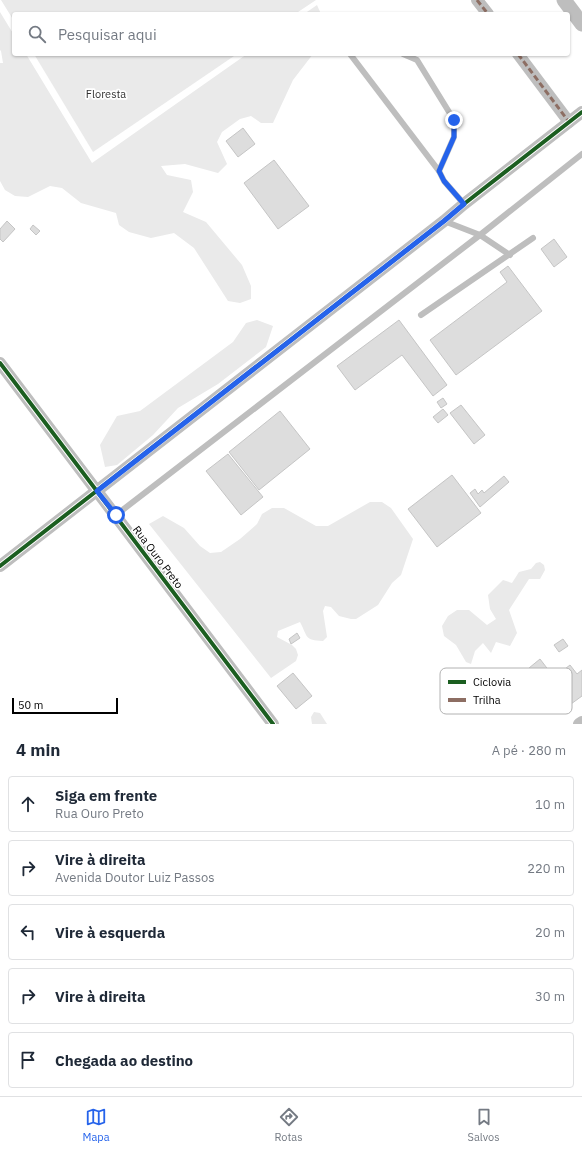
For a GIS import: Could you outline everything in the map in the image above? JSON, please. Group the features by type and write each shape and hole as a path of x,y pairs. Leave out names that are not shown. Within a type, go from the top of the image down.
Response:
{"street":[{"path":"477,0 486,12"},
{"path":"564,0 582,24"},
{"path":"520,56 569,122"},
{"path":"0,566 582,112"},
{"name":"Rua Ouro Preto","path":"0,363 273,724"}],"lane":[{"path":"352,56 439,171 444,181 464,204"},
{"path":"408,56 417,60 454,120 454,137 439,171"},
{"path":"116,515 480,235 582,154"},
{"path":"444,221 480,235 510,255"},
{"path":"421,315 534,238"}],"green space":[{"path":"1,0 316,0 298,12 12,12 12,18"},
{"path":"317,5 320,12 307,12"},
{"path":"0,12 12,32 12,56 27,56 92,163 244,56 311,56 293,80 273,123 261,123 251,116 240,119 222,132 217,142 227,164 218,173 185,164 161,166 167,175 191,180 193,192 183,212 206,222 242,265 251,286 251,299 240,303 228,301 194,248 174,233 151,238 129,232 119,225 116,213 81,203 62,188 50,186 28,197 15,196 5,190 0,181 0,63 3,63 0,50"},
{"name":"Floresta","path":"35,56 234,56 93,152"},
{"path":"257,320 273,326 266,347 218,384 178,408 153,435 117,465 105,467 100,445 117,416 140,411 233,342 246,323"},
{"path":"370,502 382,502 391,508 413,539 401,575 392,583 378,605 356,619 339,616 331,607 325,606 323,611 327,637 323,641 309,639 300,622 278,631 277,637 292,645 296,649 298,655 296,661 271,678 149,524 163,516 184,528 200,546 210,553 221,552 240,539 257,524 262,514 272,508 284,508 316,526 328,526"},
{"path":"540,562 544,565 545,570 540,579 529,579 509,610 517,633 510,646 496,642 491,653 483,643 475,651 471,664 466,662 456,645 444,636 442,626 448,616 457,610 469,610 487,625 496,619 490,609 488,595 503,580 512,583 519,572 531,569 536,563"},
{"path":"314,712 320,713 327,724 312,724 311,717"}],"building":[{"path":"243,128 255,144 238,157 226,141"},
{"path":"274,160 309,206 278,229 244,183"},
{"path":"7,221 15,229 3,242 0,239 0,229"},
{"path":"33,225 40,231 36,235 30,229"},
{"path":"554,239 567,257 554,267 541,249"},
{"path":"508,266 542,311 456,375 430,340 507,282 500,272"},
{"path":"399,320 447,385 433,396 402,355 355,390 337,366"},
{"path":"443,398 447,404 441,408 437,402"},
{"path":"461,405 485,435 474,444 450,413"},
{"path":"443,409 448,415 438,423 433,417"},
{"path":"280,411 310,449 259,490 229,452"},
{"path":"228,454 263,497 241,515 206,471"},
{"path":"452,475 481,513 437,547 408,509"},
{"path":"504,476 509,482 480,507 470,493 475,489 478,494 482,490 484,493"},
{"path":"297,633 300,638 291,644 289,639"},
{"path":"563,639 568,646 559,652 554,645"},
{"path":"540,659 547,668 529,668"},
{"path":"570,665 577,674 582,670 582,696 572,703 572,668 566,668"},
{"path":"293,673 312,696 296,709 277,686"}],"marked path":[{"path":"477,0 486,12"},
{"path":"520,56 569,122"}],"cycle path":[{"path":"0,566 582,112"},
{"path":"0,363 273,724"}],"route":[{"path":"116,515 97,491 464,204 444,181 439,171 454,137 454,120"}]}
